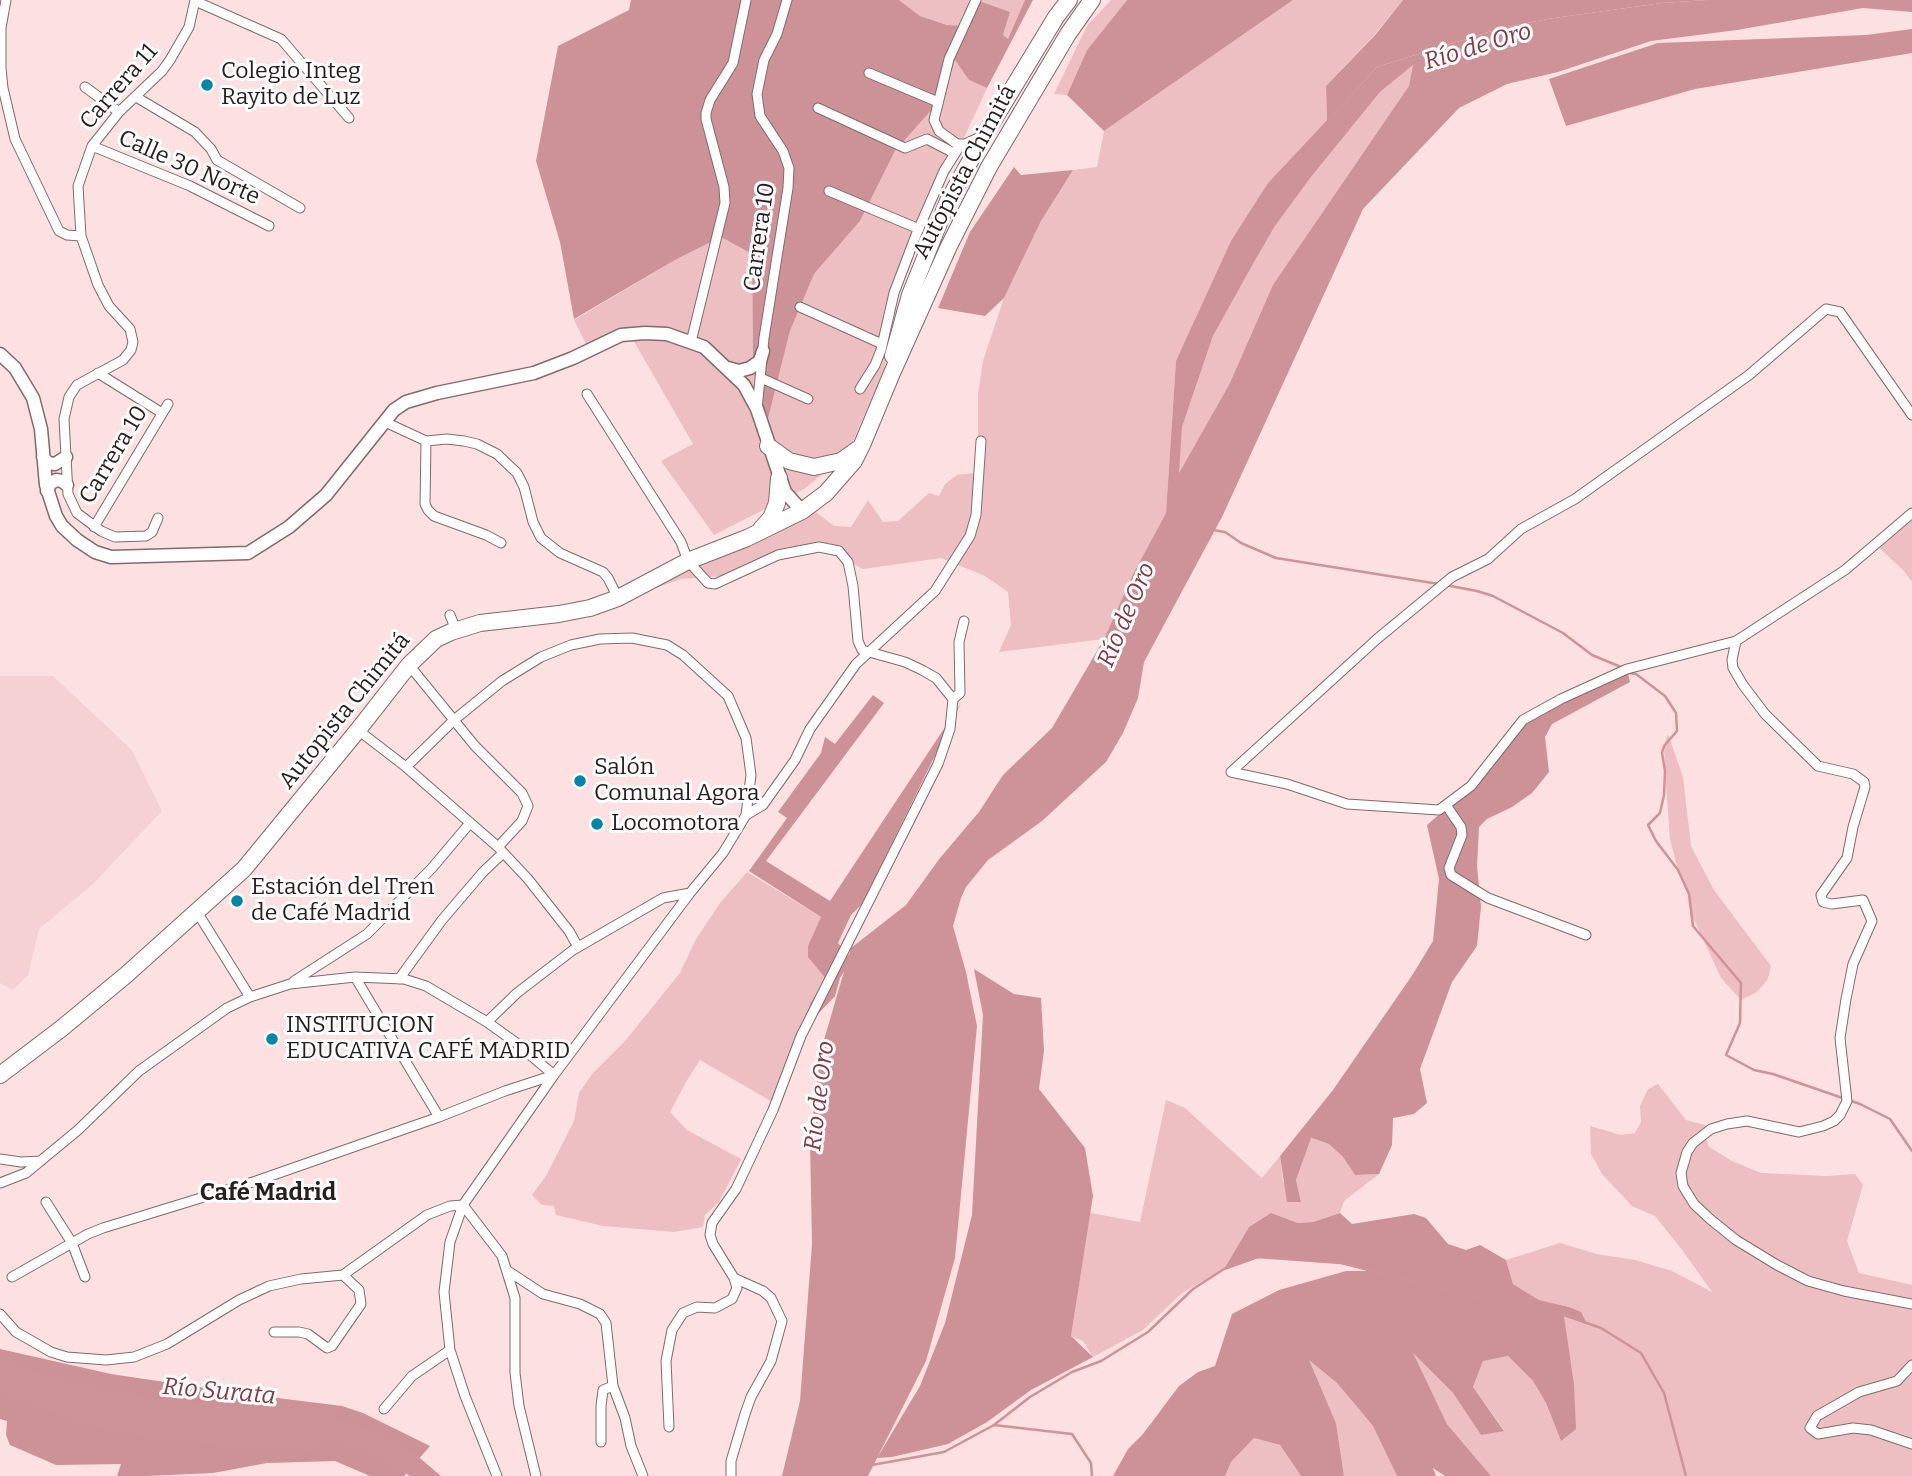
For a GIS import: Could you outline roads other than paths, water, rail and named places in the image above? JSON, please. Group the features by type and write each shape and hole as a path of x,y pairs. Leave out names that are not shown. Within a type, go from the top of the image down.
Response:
{"highway":[{"name":"Autopista Chimitá","path":"892,373 899,328 948,201 985,134 1069,0"},
{"name":"Autopista Chimitá","path":"0,1075 62,1028 244,869 408,665 453,623 481,623 569,612 618,598 688,561 747,538 802,512 840,479 862,445 949,246 989,167 1068,34 1092,0"},
{"path":"768,446 789,461 814,467 841,461 862,445"},
{"path":"747,538 766,524 774,511 779,495 779,478"}],"street":[{"path":"6,0 1,28 1,68 15,139 59,231 67,235 81,236"},
{"path":"195,0 281,38 349,118"},
{"name":"Carrera 11","path":"94,527 77,513 70,501 64,419 67,401 77,385 127,358 133,338 127,325 109,306 101,292 81,236 78,186 92,146 119,112 170,61 189,27 195,0"},
{"path":"691,342 725,203 724,187 706,113 710,100 733,63 746,0"},
{"name":"Carrera 10","path":"757,409 789,168 783,151 760,116 757,94 764,60 777,34 787,0"},
{"path":"961,144 953,142 936,128 934,120 949,59 976,0"},
{"path":"869,73 939,102"},
{"path":"85,87 119,112"},
{"path":"136,97 195,132 212,149 217,160 300,208"},
{"path":"818,108 905,148 927,139 954,153"},
{"path":"860,389 875,365 894,293 919,229 954,153 961,144 985,134"},
{"name":"Calle 30 Norte","path":"92,146 190,186 269,226"},
{"path":"829,191 919,229"},
{"path":"800,307 882,344"},
{"path":"1912,415 1840,312 1826,309 1749,375 1575,499 1521,529 1488,559 1451,577 1377,639 1231,772 1287,784 1347,804 1438,810 1471,786 1523,720 1561,699 1628,669 1736,640 1845,570 1912,513"},
{"path":"0,354 22,377 33,397 41,429 47,491 52,507 62,526 77,540 103,555 131,558 248,553 289,527 326,495 394,410 406,402 534,373 621,335 645,332 667,334 704,347 744,386 757,409 779,478 789,498 802,512"},
{"path":"728,368 739,371 750,368 760,361 763,351"},
{"name":"Carrera 10","path":"94,527 165,409 98,373"},
{"path":"761,378 808,399"},
{"path":"587,394 681,542 688,561 708,583 715,584 778,555 819,547 839,551 848,562 858,641 862,650 885,655 922,670 936,678 953,699"},
{"path":"385,422 426,441 447,439 477,444 497,454 517,473 541,538 560,553 603,572 618,598"},
{"path":"426,441 425,504 428,510 434,516 501,543"},
{"path":"746,815 763,806 794,760 810,729 856,664 935,591 970,536 976,515 981,441"},
{"path":"43,457 48,463 55,464 66,457"},
{"path":"47,491 50,484 56,480 67,485"},
{"path":"94,527 115,537 142,536 152,532 158,518"},
{"path":"668,1427 666,1361 672,1330 684,1313 697,1307 715,1308 732,1299 737,1288 734,1278 713,1244 710,1235 712,1223 736,1189 775,1104 801,1036 938,764 950,729 953,699 960,693 959,642 964,621"},
{"path":"405,766 454,720 502,681 541,657 571,645 600,639 632,638 667,645 683,654 728,696 746,738 751,775 746,815 723,853 554,1075 463,1205 450,1242 444,1292 450,1350 496,1476"},
{"path":"1736,640 1733,667 1765,714 1818,766 1853,774 1864,782 1847,858 1821,895 1823,902 1832,904 1863,900 1872,921 1853,964 1846,999 1840,1038 1847,1101 1840,1115 1823,1126 1799,1132 1747,1121 1711,1129 1693,1143 1687,1152 1681,1173 1683,1186 1695,1204 1710,1219 1736,1240 1777,1265 1808,1280 1844,1292 1912,1304"},
{"path":"399,979 442,920 501,850 522,821 528,806 522,793 485,758 408,665"},
{"path":"358,730 405,766 501,850 528,879 569,931 578,947"},
{"path":"1446,805 1461,827 1462,835 1449,868 1451,875 1488,898 1586,935"},
{"path":"290,984 367,934 432,868 470,823"},
{"path":"486,1022 517,993 578,947 663,898 690,893"},
{"path":"197,912 250,997"},
{"path":"0,1182 26,1173 78,1130 139,1071 227,1008 290,984 355,977 399,979 426,986 515,1042 554,1075"},
{"path":"355,977 439,1117"},
{"path":"12,1278 104,1227 256,1181 554,1075"},
{"path":"0,1159 41,1161"},
{"path":"46,1202 72,1243 85,1277"},
{"path":"463,1205 502,1256 515,1298 515,1373 519,1406 536,1476"},
{"path":"0,1314 16,1332 51,1352 67,1357 119,1360 147,1353 167,1344 239,1300 269,1286 301,1279 343,1275 427,1215 450,1206 463,1205"},
{"path":"507,1270 543,1294 580,1304 600,1314 606,1323 613,1386 643,1476"},
{"path":"274,1332 308,1334 327,1348 332,1346 361,1304 359,1290 343,1275"},
{"path":"731,1476 731,1461 745,1414 751,1397 771,1361 782,1321 771,1298 763,1291 734,1278"},
{"path":"384,1409 412,1376 450,1350"},
{"path":"1912,1365 1897,1381 1859,1392 1817,1416 1810,1428 1818,1434 1853,1428 1871,1430 1912,1444"},
{"path":"601,1442 603,1390 613,1386"}],"water":[{"name":"Río de Oro","path":"1707,0 1912,0 1912,12 1863,8 1737,30 1651,41 1558,72 1507,84 1459,108 1363,209 1222,517 1144,662 1138,698 1123,733 1106,762 1042,821 988,860 966,887 961,898 953,926 977,1026 955,1258 926,1361 868,1476 782,1476 800,1401 812,1244 810,1140 821,1050 851,948 906,905 940,858 979,812 1003,775 1052,728 1104,639 1133,574 1166,513 1176,361 1231,241 1268,183 1377,67 1498,29 1547,19 1662,3","holes":["1413,65 1409,86 1273,285 1230,383 1179,473 1182,427 1213,336 1275,226 1380,92"]},
{"path":"0,1359 35,1373 109,1393 226,1410 339,1412 331,1427 417,1456 441,1476 410,1476 330,1427 317,1451 154,1438 77,1421 0,1389"}],"waterway":[{"path":"1213,530 1225,532 1241,543 1276,558 1439,584"},
{"path":"1445,585 1493,596 1563,633 1592,655 1621,667"},
{"path":"1628,673 1636,674 1665,696 1676,713 1677,731 1664,746 1662,753 1665,771 1660,813 1648,825 1656,841 1678,870 1689,894 1693,926 1741,983 1740,1023 1726,1055 1754,1070 1860,1104 1890,1119 1912,1151"},
{"path":"872,1465 944,1452 994,1425 1030,1397 1072,1372 1101,1361 1148,1332 1193,1289 1224,1269 1258,1257 1341,1263 1514,1307 1564,1315 1601,1328 1641,1353 1664,1393 1686,1476"},
{"path":"0,1398 25,1398"},
{"name":"Río Surata","path":"309,1424 330,1427 372,1442 413,1464 427,1476"},
{"path":"994,1425 1072,1434 1091,1463 1092,1476"}],"place":[{"name":"Colegio Integ Rayito de Luz","path":"207,85"},
{"name":"Salón Comunal Agora","path":"580,781"},
{"name":"Locomotora","path":"597,824"},
{"name":"Estación del Tren de Café Madrid","path":"237,901"},
{"name":"INSTITUCION EDUCATIVA CAFÉ MADRID","path":"272,1039"}],"district":[{"name":"Café Madrid","path":"268,1193"}]}
